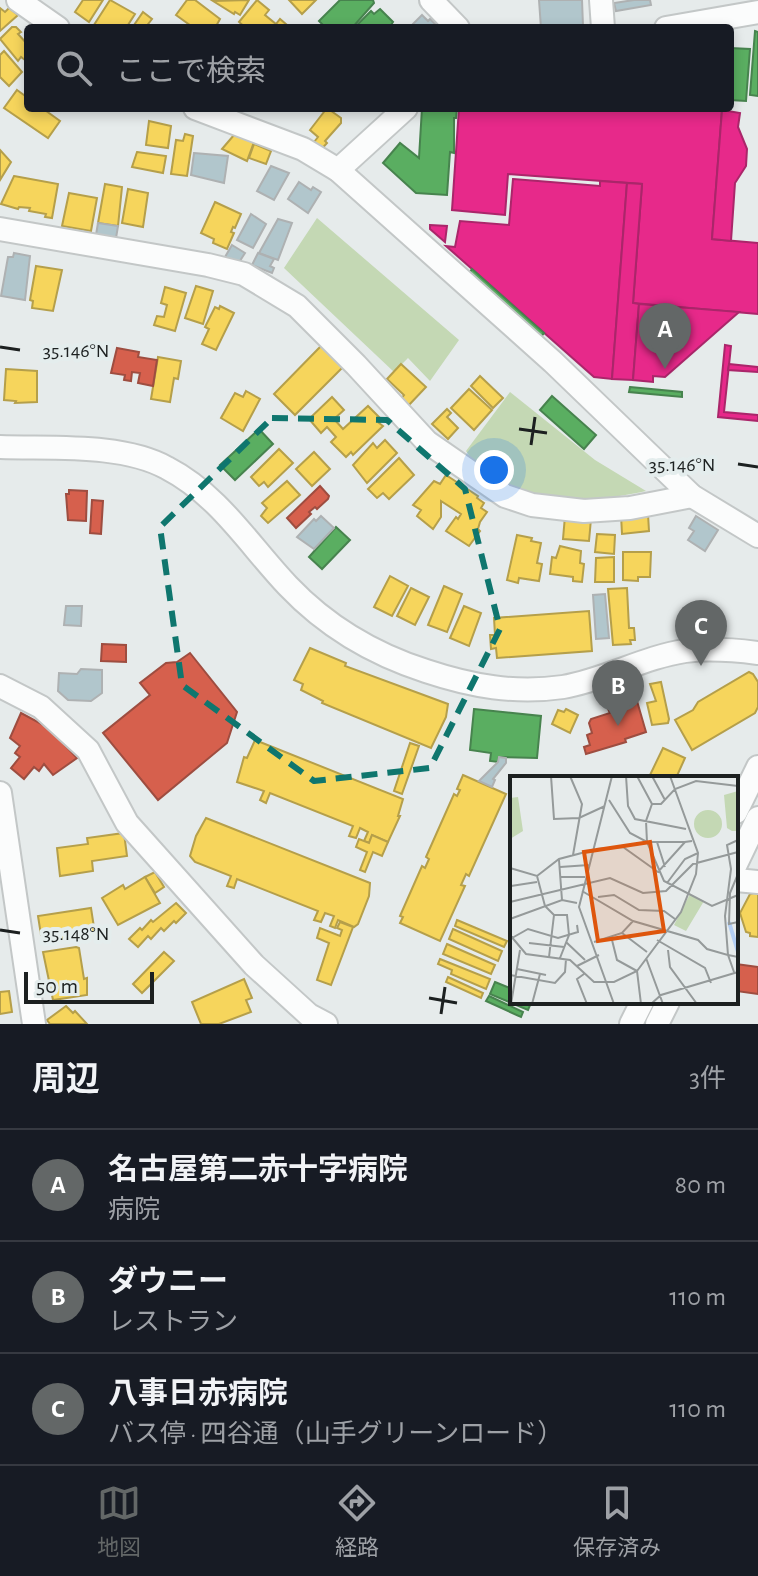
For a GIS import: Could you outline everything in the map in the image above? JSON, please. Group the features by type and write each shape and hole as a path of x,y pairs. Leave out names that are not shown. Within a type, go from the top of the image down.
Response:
{"street":[{"path":"18,0 52,24"},
{"path":"431,0 454,24"},
{"path":"601,0 603,24"},
{"path":"689,24 758,12"},
{"path":"206,112 303,149 338,170 553,362 692,496 758,536"},
{"path":"338,170 402,112"},
{"path":"0,229 244,274 297,306 427,442 505,496 532,505 584,511 630,508 692,496"},
{"path":"0,447 112,452 167,467 197,487 227,514 288,586 344,634 421,670 470,685 516,691 565,686 684,651 727,649 758,653"},
{"path":"0,686 41,707 88,750 127,823 254,965 309,1015 326,1024"},
{"path":"738,808 758,767"},
{"path":"0,793 34,1024"},
{"path":"738,860 758,818"},
{"path":"738,880 758,882"},
{"path":"631,1024 641,1004"},
{"path":"657,1024 667,1004"}],"highlighted area":[{"path":"272,418 387,420 465,489 500,629 430,768 314,781 182,685 160,527"}],"green space":[{"path":"317,218 459,340 430,381 408,358 394,372 284,268"},
{"path":"510,392 595,460 646,491 573,500 524,493 501,484 482,470 466,451"}],"building: 住宅":[{"path":"83,0 103,0 89,22 75,12"},
{"path":"110,0 135,14 129,24 95,24"},
{"path":"187,0 195,0 220,19 217,24 188,24 176,15"},
{"path":"249,0 240,15 213,1"},
{"path":"257,0 269,10 265,15 276,24 241,24 239,22"},
{"path":"289,0 316,0 302,14"},
{"path":"0,8 5,12 9,8 18,15 0,31"},
{"path":"143,12 152,19 148,24 135,24"},
{"path":"16,27 24,41 24,59 21,57 18,61 0,39"},
{"path":"4,51 22,72 9,86 0,77 0,55"},
{"path":"17,90 24,95 24,112 48,112 60,121 48,138 4,108"},
{"path":"324,112 333,112 341,118 341,123 319,152 311,146 318,137 310,130"},
{"path":"149,121 171,126 168,148 146,145"},
{"path":"185,134 193,136 187,176 171,174 176,140 183,141"},
{"path":"234,135 254,142 247,161 222,149"},
{"path":"254,144 271,151 266,164 249,158"},
{"path":"0,150 11,162 0,180"},
{"path":"137,152 166,156 163,173 132,167"},
{"path":"14,176 58,184 52,218 29,211 30,208 18,209 1,204"},
{"path":"105,184 122,187 118,226 98,223"},
{"path":"128,189 148,193 143,227 122,223"},
{"path":"69,193 97,198 91,231 62,226"},
{"path":"215,202 241,214 231,232 234,233 227,249 201,233"},
{"path":"36,266 62,270 53,311 32,308 33,301 30,300"},
{"path":"196,286 213,291 203,324 185,318"},
{"path":"165,287 186,293 175,331 154,325 157,316 164,317 167,305 161,303"},
{"path":"220,306 234,313 216,350 202,344 209,329 205,327 215,307 219,309"},
{"path":"321,346 343,367 295,415 274,394"},
{"path":"158,357 181,361 170,402 151,399"},
{"path":"401,364 426,387 408,406 401,399 404,395 387,379"},
{"path":"6,369 37,371 37,402 4,400"},
{"path":"480,376 503,398 493,408 471,386"},
{"path":"469,389 492,410 474,430 451,408"},
{"path":"246,391 260,399 243,431 221,418 235,393 243,397"},
{"path":"332,397 344,410 334,419 343,429 368,406 382,420 379,423 383,426 353,455 351,452 346,457 331,442 336,437 327,427 321,433 309,419"},
{"path":"447,409 451,413 447,417 458,428 448,439 432,424"},
{"path":"385,440 397,453 367,483 353,465 373,443 377,448"},
{"path":"279,449 293,463 268,487 264,482 259,486 251,477"},
{"path":"314,452 330,469 312,486 296,469"},
{"path":"399,458 414,475 389,499 383,493 377,498 368,489"},
{"path":"446,475 478,496 484,503 481,508 487,512 480,522 480,531 469,546 446,531 461,514 441,501 441,517 433,529 417,516 421,510 413,505 434,481 440,484"},
{"path":"287,481 300,495 268,523 261,516 267,508 262,503"},
{"path":"648,514 649,531 622,534 621,515"},
{"path":"565,516 591,519 589,541 563,539"},
{"path":"597,534 615,535 614,554 595,552"},
{"path":"517,535 541,543 537,563 542,564 539,581 519,578 518,583 507,580"},
{"path":"560,546 581,551 580,563 584,564 582,582 573,581 573,577 550,574 552,557 556,558"},
{"path":"623,552 651,552 650,577 638,577 638,581 623,580"},
{"path":"614,557 614,582 595,582 596,558"},
{"path":"390,576 408,586 392,616 374,607"},
{"path":"444,586 462,594 447,632 428,625"},
{"path":"411,588 429,597 415,625 397,616"},
{"path":"627,588 629,628 634,628 635,640 630,640 631,644 613,645 608,589"},
{"path":"464,606 481,613 469,646 450,638"},
{"path":"589,611 592,651 497,658 496,648 491,649 490,635 495,635 494,618"},
{"path":"310,648 346,663 345,666 448,704 446,717 431,748 322,703 301,690 303,684 294,680"},
{"path":"749,672 758,682 758,707 755,713 692,750 675,720 693,710 698,702"},
{"path":"661,682 669,719 668,723 652,725 647,703 656,701 650,684"},
{"path":"566,709 578,715 570,733 552,724 558,710 564,712"},
{"path":"255,740 403,799 400,816 388,842 372,835 369,843 364,841 368,832 360,828 356,838 349,836 353,826 270,793 266,803 260,800 264,791 237,782 244,757 247,758"},
{"path":"410,743 419,746 402,794 394,791"},
{"path":"663,748 685,758 677,776 650,775"},
{"path":"463,775 506,794 469,876 466,874 461,885 465,886 440,941 400,923 403,917 400,916 422,866 425,868 429,859 426,857 454,794 457,796 460,790 457,789"},
{"path":"206,818 370,883 369,896 358,924 354,927 338,920 335,928 330,926 334,916 325,913 321,922 314,920 318,911 237,879 234,888 227,886 231,876 195,862 190,856"},
{"path":"124,833 127,856 92,861 93,871 60,876 57,848 88,844 87,838"},
{"path":"372,835 388,842 382,856 373,852 365,872 360,870 367,852 356,847 359,839 369,843"},
{"path":"155,872 164,887 155,893 145,877"},
{"path":"145,877 160,903 118,925 102,898 123,885 125,889"},
{"path":"758,892 758,937 746,932 740,913 750,894"},
{"path":"176,903 186,913 176,923 174,921 164,931 161,928 151,939 148,936 138,947 129,939 140,928 142,930"},
{"path":"91,908 95,934 50,940 50,934 41,935 38,916"},
{"path":"457,920 507,941 504,947 455,926"},
{"path":"340,922 353,927 331,985 317,980 329,943 317,938 320,928 340,936 342,930 337,928"},
{"path":"453,929 502,951 498,961 449,939"},
{"path":"447,944 495,965 491,974 443,954"},
{"path":"79,948 84,979 87,978 87,995 53,1000 43,952"},
{"path":"164,952 174,961 142,993 133,984"},
{"path":"440,959 490,979 486,989 451,974 452,970 438,964"},
{"path":"448,977 483,993 481,998 446,982"},
{"path":"244,979 252,998 246,1000 251,1012 219,1024 201,1024 192,1002"},
{"path":"9,991 12,1012 0,1014 0,992"},
{"path":"66,1006 87,1024 50,1024 47,1020"}],"building: 商業":[{"path":"117,348 139,352 138,357 157,360 153,386 138,383 140,373 132,372 131,381 124,380 125,375 111,373"},
{"path":"320,486 329,496 328,499 309,512 311,514 296,528 287,518"},
{"path":"69,490 87,491 86,521 68,520 66,494"},
{"path":"92,500 103,501 101,534 90,533"},
{"path":"102,644 126,645 126,662 101,661"},
{"path":"190,653 237,712 227,743 158,800 103,733 150,695 140,683 166,663 177,662"},
{"path":"637,701 646,732 625,739 626,742 586,754 584,747 590,745 587,735 592,733 591,719 610,713 608,709"},
{"path":"21,713 49,728 77,758 53,775 44,764 39,771 34,767 24,779 11,768 20,757 15,753 20,746 10,738"},
{"path":"738,964 758,967 758,994 738,991"}],"building: 医療":[{"path":"459,112 722,112 712,239 758,243 758,314 633,303 642,184 508,174 505,215 452,210"},
{"path":"722,112 740,113 738,127 747,149 746,166 735,183 731,241 712,239"},
{"path":"513,179 600,186 600,181 627,183 612,379 594,377 446,246 455,247 460,221 509,225"},
{"path":"627,183 642,184 633,303 639,304 633,380 612,379"},
{"path":"430,225 447,226 445,242 430,229"},
{"path":"639,304 739,312 665,377 653,376 653,382 633,380"},
{"path":"725,345 731,346 724,412 758,415 758,421 718,417"},
{"path":"729,364 758,367 758,372 728,370"}],"building: 公共":[{"path":"340,0 373,0 374,3 356,24 322,24 319,21"},
{"path":"380,9 393,22 358,24 371,11 374,14"},
{"path":"755,31 758,32 758,96 750,95"},
{"path":"734,48 750,49 746,101 734,100"},
{"path":"422,112 457,112 447,195 416,193 383,163 400,143 419,158"},
{"path":"472,269 544,333 539,339 467,276"},
{"path":"630,387 682,392 682,397 629,392"},
{"path":"552,396 596,435 584,449 540,410"},
{"path":"259,429 273,444 235,480 220,465"},
{"path":"336,527 350,540 322,569 309,557"},
{"path":"474,709 541,716 537,758 499,757 498,762 490,761 491,753 470,750"},
{"path":"495,982 510,988 510,1002 490,994"},
{"path":"489,996 523,1012 521,1017 486,1001"},
{"path":"514,1004 531,1004 528,1010"}],"building: その他":[{"path":"539,0 582,0 583,24 541,24"},
{"path":"650,0 651,5 616,11 614,3"},
{"path":"422,15 435,24 413,24"},
{"path":"194,153 228,156 224,183 191,175"},
{"path":"271,166 289,173 274,200 257,191"},
{"path":"299,182 321,192 308,213 288,199"},
{"path":"251,214 266,224 253,248 237,240"},
{"path":"278,219 292,223 278,260 259,253"},
{"path":"98,223 118,226 116,238 96,235"},
{"path":"232,245 245,253 238,264 225,257"},
{"path":"14,253 30,256 25,300 1,296 8,257 13,257"},
{"path":"258,253 274,259 270,266 274,268 272,273 252,265"},
{"path":"321,516 334,528 314,549 297,537"},
{"path":"696,516 718,530 705,551 688,540 694,531 689,528"},
{"path":"605,594 609,638 596,639 593,595"},
{"path":"66,606 82,606 81,626 64,625"},
{"path":"81,669 102,670 102,693 91,701 68,700 58,691 59,673 77,674"},
{"path":"499,757 506,758 506,763 493,779 492,787 479,781 498,762"}],"place":[{"name":"名古屋第二赤十字病院","path":"665,369"},
{"name":"八事日赤病院","path":"701,666"},
{"name":"ダウニー","path":"618,726"}]}
